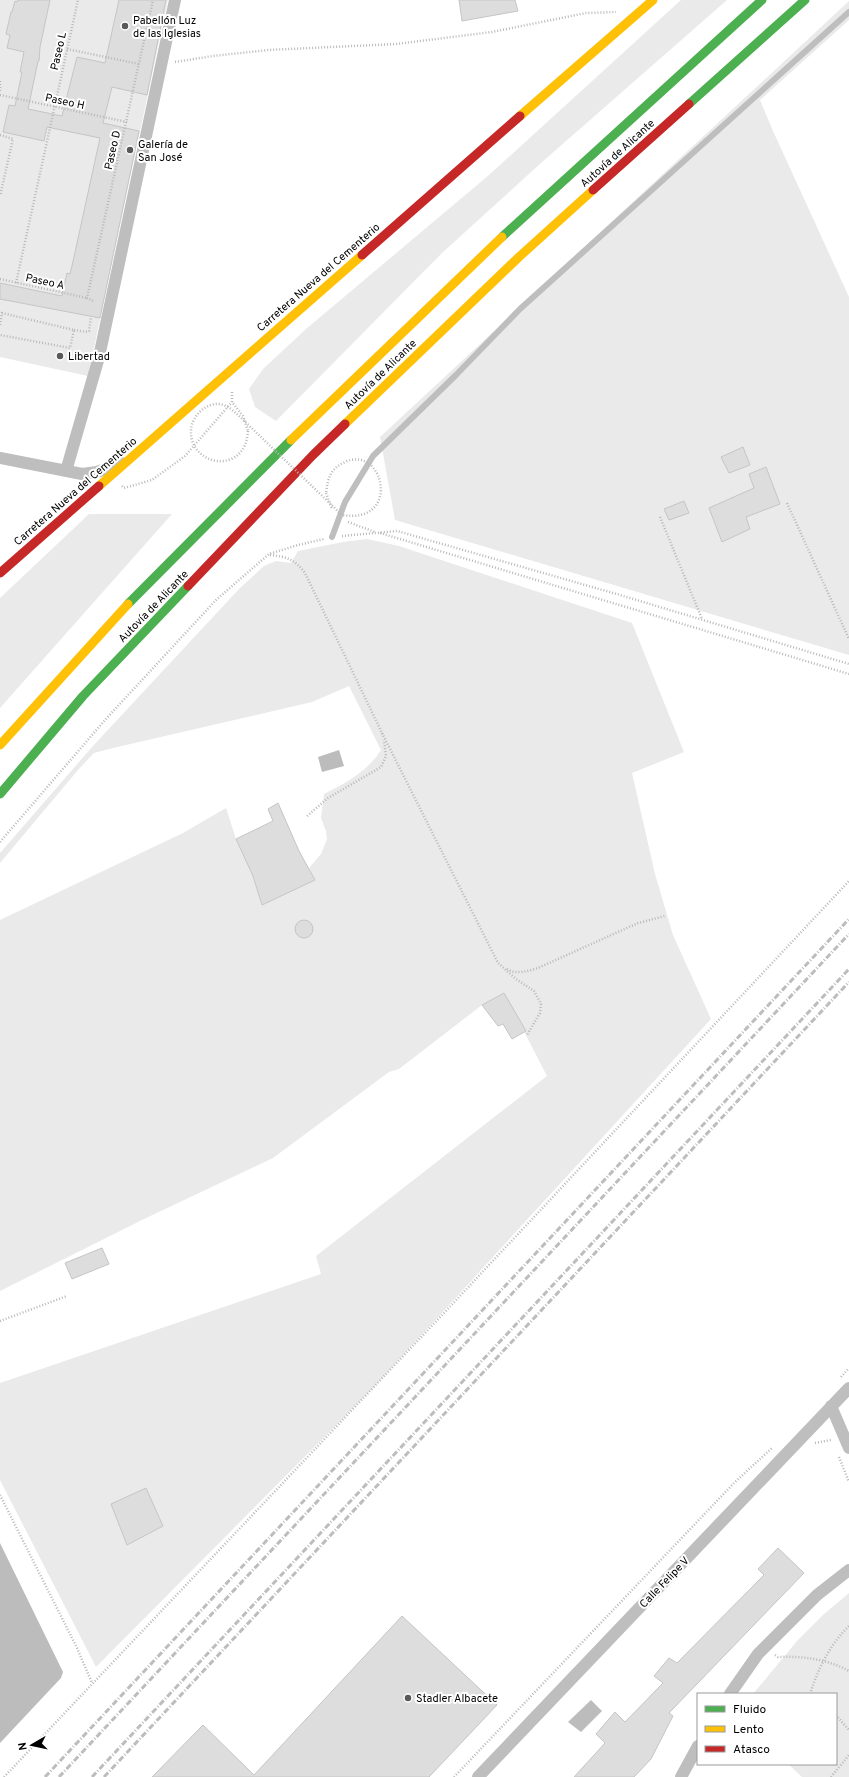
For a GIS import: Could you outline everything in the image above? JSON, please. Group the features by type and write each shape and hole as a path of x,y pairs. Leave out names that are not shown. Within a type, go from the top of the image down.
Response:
{"main road":[{"name":"Carretera Nueva del Cementerio","path":"0,573 653,0"},
{"name":"Autovía de Alicante","path":"0,745 123,609 412,321 762,0"},
{"name":"Autovía de Alicante","path":"0,794 83,696 313,455 520,256 805,0"}],"street":[{"path":"66,471 99,357 175,0"},
{"path":"0,458 82,474 97,472 125,462"},
{"name":"Calle Felipe V","path":"478,1777 849,1388"},
{"path":"831,1406 849,1448"},
{"path":"731,1693 758,1654 817,1595 849,1570"},
{"path":"681,1777 697,1748"}],"lane":[{"path":"332,537 346,502 373,456 456,375 520,309 849,12"}],"path":[{"name":"Paseo L","path":"16,283 78,0"},
{"name":"Paseo D","path":"87,298 153,0"},
{"path":"161,65 213,56 268,50 396,44 492,32 586,13 616,12"},
{"path":"67,49 139,64"},
{"path":"0,81 0,94"},
{"name":"Paseo H","path":"0,94 127,122"},
{"path":"0,135 13,139 0,196"},
{"name":"Paseo A","path":"0,280 87,298"},
{"path":"87,298 93,301"},
{"path":"0,325 2,313 87,332 89,331 91,318"},
{"path":"0,335 70,348 74,330"},
{"path":"109,476 124,488 152,480 185,456 232,402 243,416 248,431 247,440 242,451 233,459 223,461 210,460 196,450 192,441 191,430 197,414 216,404 225,405 236,413 342,515 355,517 369,512 378,504 382,492 380,479 375,468 368,463 361,460 349,460 337,466 330,472 327,480 326,494"},
{"path":"787,503 849,639"},
{"path":"660,517 702,620"},
{"path":"0,842 105,720 216,600 269,554 332,537 397,531 849,664"},
{"path":"378,533 849,674"},
{"path":"269,554 288,558 298,563 305,573 382,733 498,963 516,979 534,991 541,1004 540,1014 527,1035"},
{"path":"307,816 328,798 381,767 386,756 386,745 382,733"},
{"path":"4,1777 444,1314 849,881"},
{"path":"498,963 510,971 524,972 538,968 638,923 665,916"},
{"path":"0,1321 67,1296"},
{"path":"839,1379 849,1368"},
{"path":"803,1436 809,1441 816,1443 832,1440 835,1447"},
{"path":"454,1777 730,1488 772,1447"},
{"path":"838,1454 849,1482"},
{"path":"0,1494 77,1648 92,1683"},
{"path":"810,1693 823,1661 843,1632 849,1626"},
{"path":"766,1646 778,1658 807,1657 823,1661 849,1671"},
{"path":"837,1716 849,1730"},
{"path":"831,1777 849,1755"}],"shaded area":[{"path":"0,0 168,0 88,376 0,357"},
{"path":"681,0 727,0 541,163 442,253 276,421 255,407 249,389 263,369 306,329 489,175"},
{"path":"849,1 849,20 760,100 849,297 849,655 395,520 380,437"},
{"path":"89,514 172,514 0,708 0,598"},
{"path":"367,539 399,546 632,623 684,752 632,773 655,874 673,935 711,1019 373,1388 96,1667 0,1480 0,1383 321,1274 316,1256 547,1076 504,993 482,1005 399,1069 389,1072 273,1158 144,1219 0,1291 0,920 183,833 226,808 236,839 253,876 262,905 315,880 309,868 321,854 327,839 326,831 321,818 324,794 356,776 375,758 381,750 349,686 312,702 94,753 0,863 0,853 92,747 239,589 264,566 276,561 291,563 298,551"},
{"path":"339,750 344,766 322,772 318,757"},
{"path":"0,1543 63,1672 61,1678 0,1743"},
{"path":"849,1593 849,1777 802,1777 789,1765 837,1765 837,1693 754,1693 797,1641 824,1614"},
{"path":"591,1700 602,1711 581,1732 568,1722"}],"building":[{"path":"18,0 50,0 40,47 39,61 28,109 62,116 77,57 105,63 119,0 166,0 147,95 112,87 103,123 139,131 100,318 0,299 0,283 62,296 67,273 70,274 72,266 100,138 47,127 44,141 3,132 9,105 15,106 22,72 20,72 24,52 7,48 10,35 6,34 11,12 15,1 17,2"},
{"path":"459,0 515,0 518,11 462,21"},
{"path":"743,447 750,465 729,473 721,457"},
{"path":"766,467 780,504 746,517 750,529 722,542 709,508 754,488 749,474"},
{"path":"684,501 689,513 669,520 664,509"},
{"path":"278,803 299,851 315,880 262,905 253,876 236,839 273,821 268,809"},
{"path":"304,920 310,923 313,929 310,935 304,938 298,935 295,929 298,923"},
{"path":"504,993 526,1031 512,1039 503,1024 498,1026 482,1005"},
{"path":"102,1248 109,1264 72,1279 65,1263"},
{"path":"146,1488 163,1526 127,1545 111,1504"},
{"path":"778,1548 804,1573 669,1713 673,1716 651,1759 634,1777 574,1777 605,1743 596,1734 615,1712 625,1722 663,1683 654,1676 669,1658 677,1663 764,1575 758,1569"},
{"name":"Stadler Albacete","path":"402,1616 497,1705 429,1777 152,1777 203,1725 254,1775"}],"railway":[{"path":"45,1777 849,919"},
{"path":"59,1777 849,934"},
{"path":"92,1777 849,969"},
{"path":"104,1777 849,982"}],"traffic: fast":[{"path":"502,237 762,0"},
{"path":"689,104 805,0"},
{"path":"128,604 291,440"},
{"path":"0,794 83,696 188,586"}],"traffic: slow":[{"path":"520,116 653,0"},
{"path":"345,424 520,256 593,190"},
{"path":"291,440 502,237"},
{"path":"99,486 362,255"},
{"path":"0,745 128,604"}],"traffic: jam":[{"path":"593,190 689,104"},
{"path":"362,255 520,116"},
{"path":"188,586 313,455 345,424"},
{"path":"0,573 99,486"}],"place":[{"name":"Pabellón Luz de las Iglesias","path":"125,26"},
{"name":"Galería de San José","path":"130,150"},
{"name":"Libertad","path":"60,356"},
{"name":"Stadler Albacete","path":"408,1698"}]}
